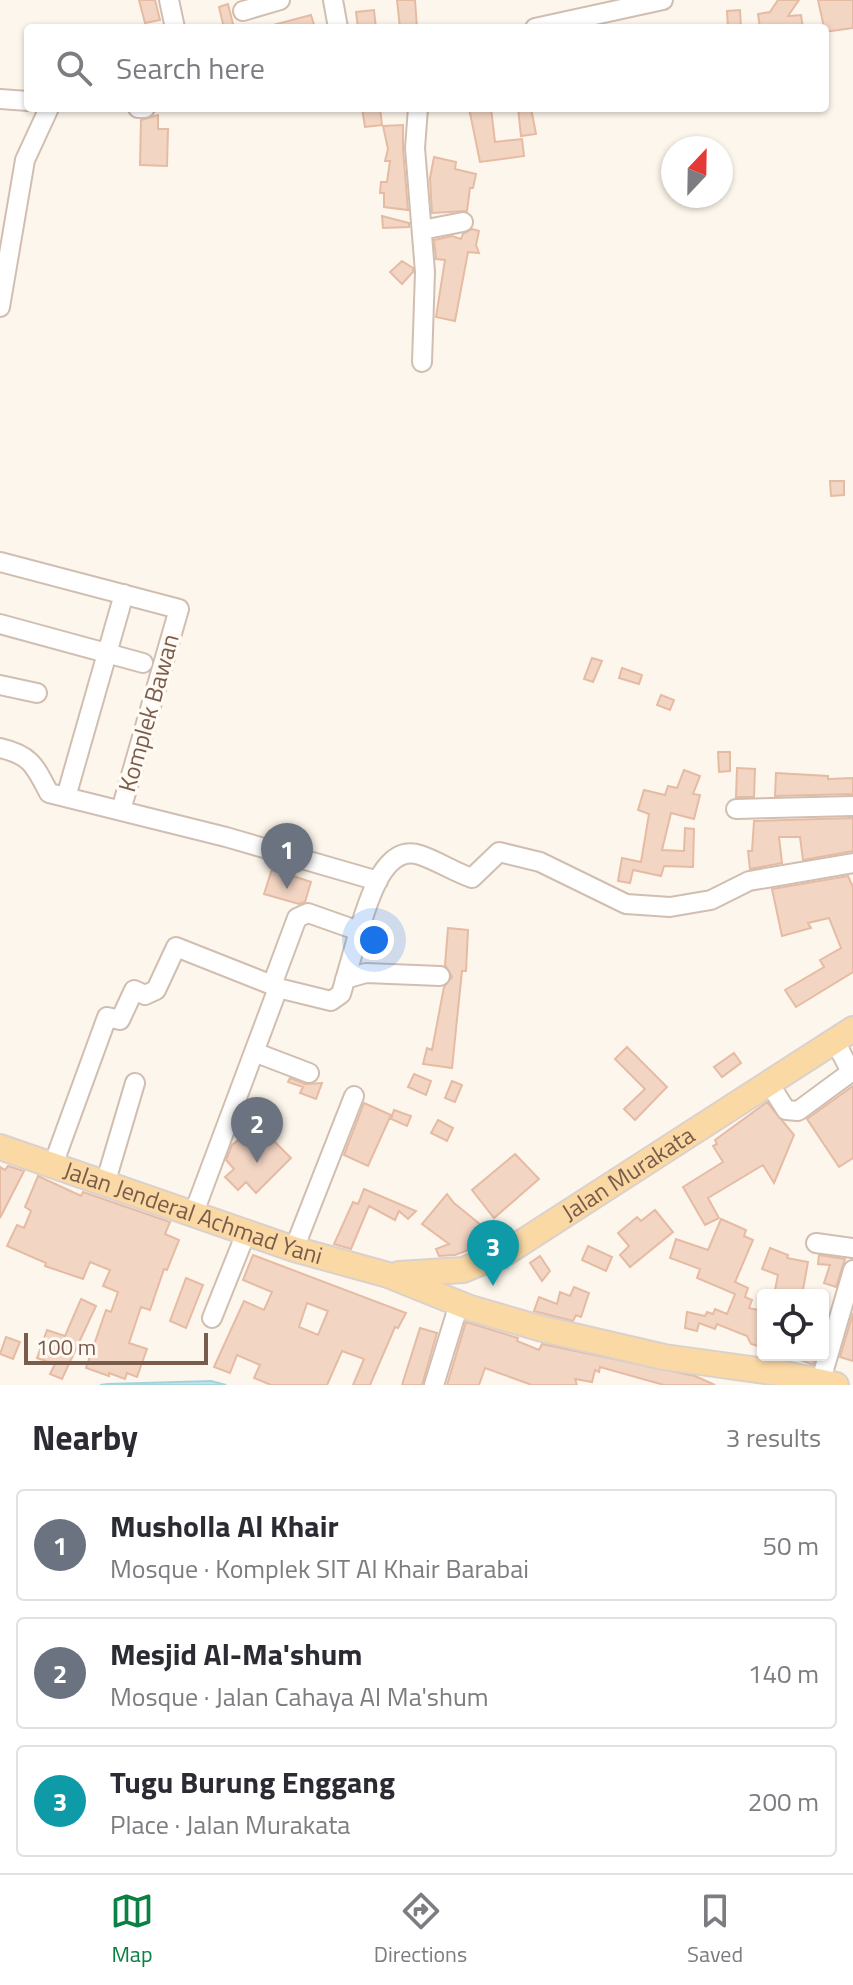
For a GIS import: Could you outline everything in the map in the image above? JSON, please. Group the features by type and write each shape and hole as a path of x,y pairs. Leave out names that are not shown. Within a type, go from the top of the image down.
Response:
{"main road":[{"name":"Jalan Murakata","path":"388,1275 433,1273 476,1266 507,1252 844,1035"},
{"name":"Jalan Jenderal Achmad Yani","path":"2,1152 53,1165 294,1249 388,1275"},
{"path":"464,1306 476,1266"},
{"path":"388,1275 464,1306 606,1345 828,1383"}],"street":[{"path":"169,0 174,24"},
{"path":"243,11 280,0"},
{"path":"333,0 337,24"},
{"path":"553,24 663,0"},
{"path":"0,99 24,101"},
{"path":"0,307 19,183 32,141 47,112"},
{"path":"418,112 415,148 425,272 422,362"},
{"path":"422,230 463,222"},
{"name":"Komplek Bawan","path":"0,562 179,609 121,810"},
{"path":"66,797 124,594"},
{"name":"Komplek Bawan","path":"0,624 143,663"},
{"path":"0,685 37,693"},
{"path":"0,748 21,752 36,768 49,793 378,881"},
{"path":"736,809 853,806"},
{"path":"53,1165 107,1017 120,1020 134,990 145,995 156,990 176,947 275,987 331,1001 341,994 359,931 386,864 405,854 418,854 472,878 499,852 540,862 581,879 626,904 670,907 711,900 749,881 853,863"},
{"path":"193,1215 254,1052 297,918 308,913 359,931"},
{"path":"345,979 366,973 440,976"},
{"path":"769,1083 786,1110 798,1111 851,1072 844,1035"},
{"path":"254,1052 309,1073"},
{"path":"105,1184 135,1083"},
{"path":"294,1249 354,1096"},
{"path":"212,1318 246,1233"},
{"path":"816,1243 853,1248"},
{"path":"828,1383 853,1270"},
{"path":"434,1385 464,1306"}],"water":[{"path":"211,1381 226,1385 100,1385 108,1384"}],"building":[{"path":"139,0 155,0 160,20 145,23"},
{"path":"397,0 415,0 417,24 400,24"},
{"path":"778,0 799,0 788,16 801,15 802,24 759,24 758,14 770,12"},
{"path":"818,0 853,0 853,28 829,31 829,24 823,24"},
{"path":"228,4 233,24 223,24 219,7"},
{"path":"374,10 376,24 358,24 356,12"},
{"path":"740,10 741,24 728,24 727,11"},
{"path":"311,15 314,24 277,24"},
{"path":"363,112 380,112 382,125 365,127"},
{"path":"470,112 491,112 495,142 522,139 524,156 480,162"},
{"path":"518,112 532,112 536,134 521,136"},
{"path":"158,115 158,129 168,129 167,166 140,165 141,120"},
{"path":"403,125 408,210 384,207 384,193 380,193 381,182 387,182 390,161 385,161 388,149 383,126"},
{"path":"434,157 456,162 455,169 476,174 473,188 470,188 467,211 432,213 430,178"},
{"path":"382,216 409,223 409,227 383,228"},
{"path":"472,229 479,231 476,245 479,253 468,252 455,321 436,317 445,260 436,259 434,240 452,236 461,239"},
{"path":"402,261 413,268 413,272 402,284 390,272"},
{"path":"830,481 844,481 844,495 831,496"},
{"path":"592,658 602,661 593,682 584,679"},
{"path":"622,668 642,675 639,684 619,678"},
{"path":"661,695 674,700 670,710 657,705"},
{"path":"718,752 730,752 730,771 719,772"},
{"path":"737,768 755,769 754,797 736,797"},
{"path":"684,770 700,776 693,794 700,795 694,819 671,813 662,850 684,851 685,828 694,829 693,867 664,866 661,876 633,870 630,883 618,881 622,858 641,862 649,814 638,810 644,790 665,795 668,786 677,788"},
{"path":"776,773 828,776 828,779 853,778 853,794 775,796"},
{"path":"853,818 853,851 803,860 800,837 779,837 782,863 750,869 748,851 752,851 754,821"},
{"path":"272,869 311,882 305,902 299,904 264,894"},
{"path":"848,876 853,887 853,972 796,1007 785,990 824,967 820,960 841,948 829,918 808,923 811,928 782,936 772,889"},
{"path":"448,928 468,930 466,971 462,971 452,1068 423,1064 427,1048 432,1050 444,987 452,977 445,965"},
{"path":"627,1047 667,1087 635,1120 624,1109 645,1089 615,1059"},
{"path":"734,1053 741,1063 722,1077 714,1067"},
{"path":"414,1074 431,1081 426,1095 408,1087"},
{"path":"290,1078 305,1084 322,1083 316,1099 300,1093 303,1087 288,1082"},
{"path":"452,1081 462,1085 455,1102 445,1098"},
{"path":"853,1086 853,1158 839,1167 807,1119"},
{"path":"767,1102 794,1135 774,1183 763,1165 708,1198 719,1218 705,1225 683,1187 723,1162 713,1146 717,1144 715,1140"},
{"path":"364,1103 391,1115 368,1166 344,1155"},
{"path":"394,1110 411,1116 407,1126 391,1119"},
{"path":"438,1120 453,1128 447,1141 431,1133"},
{"path":"258,1125 291,1158 256,1193 246,1182 238,1190 225,1177 234,1169 226,1160 232,1145"},
{"path":"515,1154 539,1179 494,1218 472,1190"},
{"path":"8,1166 24,1171 0,1218 0,1167 5,1170"},
{"path":"38,1176 81,1196 83,1192 170,1222 165,1234 179,1240 167,1270 164,1269 150,1310 141,1307 129,1343 147,1349 137,1377 127,1373 125,1379 86,1368 106,1310 111,1312 118,1292 103,1286 110,1270 90,1262 83,1279 45,1266 46,1263 7,1246 17,1225 24,1228 31,1211 25,1207"},
{"path":"364,1189 416,1211 408,1219 399,1211 395,1220 369,1206 351,1249 334,1244 353,1202 358,1204"},
{"path":"447,1194 498,1239 455,1255 439,1256 436,1249 449,1244 422,1224"},
{"path":"655,1210 673,1232 630,1267 620,1255 629,1246 618,1233 637,1217 641,1221"},
{"path":"721,1219 746,1230 744,1236 753,1240 735,1282 748,1288 745,1297 752,1300 749,1308 757,1310 757,1346 751,1344 747,1336 717,1324 715,1329 699,1323 697,1331 685,1328 687,1312 705,1316 707,1312 713,1314 715,1309 727,1314 735,1294 697,1278 700,1269 670,1258 676,1239 708,1250"},
{"path":"588,1246 612,1257 606,1271 582,1260"},
{"path":"770,1248 788,1255 787,1258 808,1262 803,1289 775,1289 778,1275 762,1269"},
{"path":"253,1255 406,1313 398,1328 395,1327 370,1385 353,1385 364,1359 342,1351 327,1385 271,1385 254,1378 260,1365 237,1355 230,1373 214,1367 244,1301 264,1310 272,1292 243,1280","holes":["307,1303 328,1311 318,1335 299,1327"]},
{"path":"819,1255 845,1259 836,1287 824,1283 830,1265 818,1264"},
{"path":"540,1256 550,1271 542,1281 530,1263"},
{"path":"186,1278 203,1285 186,1328 170,1321"},
{"path":"574,1287 589,1293 581,1317 576,1315 573,1321 534,1311 539,1297 557,1304 560,1292 570,1296"},
{"path":"81,1299 96,1306 62,1379 50,1374 55,1364 37,1358 47,1330 65,1336"},
{"path":"853,1313 853,1361 840,1357"},
{"path":"466,1322 518,1338 517,1341 539,1350 542,1344 695,1376 715,1385 664,1385 600,1367 599,1372 595,1370 592,1382 575,1379 577,1385 532,1385 485,1368 479,1385 447,1385"},
{"path":"420,1328 437,1333 422,1385 402,1385"},
{"path":"6,1337 20,1342 13,1359 0,1354"}],"place":[{"name":"Musholla Al Khair","path":"287,889"},
{"name":"Mesjid Al-Ma'shum","path":"257,1163"},
{"name":"Tugu Burung Enggang","path":"493,1286"}]}
